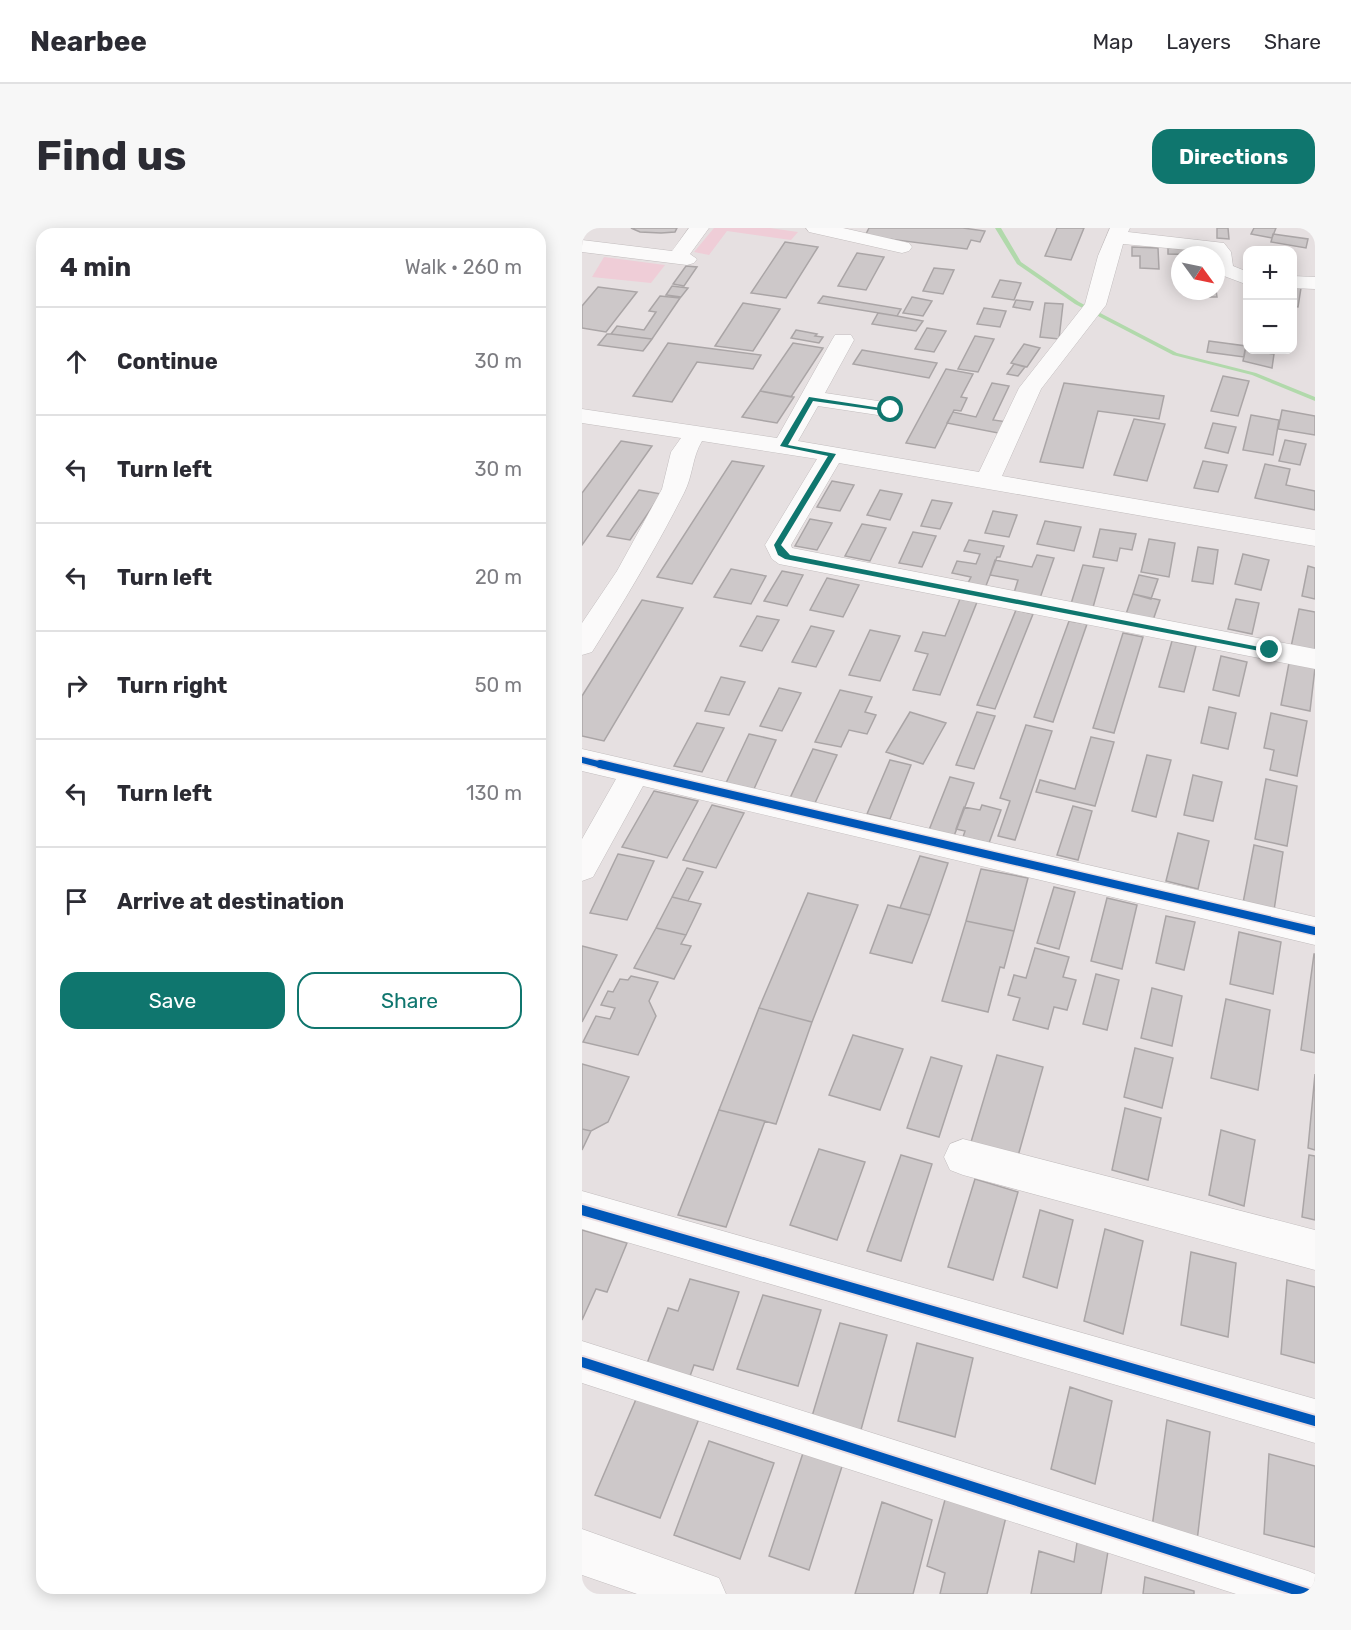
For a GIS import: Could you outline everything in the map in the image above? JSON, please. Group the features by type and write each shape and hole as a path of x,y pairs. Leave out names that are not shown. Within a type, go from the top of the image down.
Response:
{"street":[{"path":"582,246 682,258 699,228"},
{"path":"816,228 902,247"},
{"path":"988,480 1030,388 1091,309 1118,232 1217,247 1221,252 1223,269 1243,278"},
{"path":"1297,282 1315,284"},
{"path":"784,446 843,340"},
{"path":"811,398 891,410"},
{"path":"582,416 784,446 1315,538"},
{"path":"582,645 629,573 674,489 683,452 694,434"},
{"path":"832,454 778,545 781,553 788,558 1315,659"},
{"path":"582,760 1315,931"},
{"path":"582,868 635,773"},
{"path":"963,1157 1315,1250"},
{"path":"582,1210 1315,1421"},
{"path":"582,1362 1308,1594"},
{"path":"582,1552 703,1594"}],"shaded area":[{"path":"714,228 770,228 798,232 791,240 727,231 709,255 694,252"},
{"path":"604,257 665,265 651,283 592,277"}],"building":[{"path":"631,228 677,228 675,232 661,233 640,232"},
{"path":"869,228 963,228 985,231 980,242 971,240 967,249 865,236"},
{"path":"1057,228 1084,228 1071,260 1045,256"},
{"path":"1217,228 1228,228 1229,239 1217,238"},
{"path":"1254,228 1276,228 1272,238 1251,234"},
{"path":"1273,234 1308,239 1306,248 1271,242"},
{"path":"785,242 818,247 786,298 751,293"},
{"path":"1132,247 1158,248 1159,269 1140,268 1140,256 1132,256"},
{"path":"857,253 884,257 866,290 838,286"},
{"path":"686,266 697,267 684,286 673,284"},
{"path":"934,268 954,270 943,294 923,291"},
{"path":"1000,280 1021,283 1014,300 992,297"},
{"path":"672,286 688,288 681,297 666,295"},
{"path":"598,287 637,292 606,332 582,328 582,306"},
{"path":"1297,288 1301,288 1297,307"},
{"path":"660,296 680,298 652,339 611,334 617,326 644,330 656,312 649,311"},
{"path":"823,296 901,309 897,316 818,303"},
{"path":"912,297 932,301 923,316 903,313"},
{"path":"1016,300 1033,302 1030,310 1013,307"},
{"path":"743,303 780,309 753,351 715,346"},
{"path":"1045,303 1063,304 1059,339 1040,337"},
{"path":"984,308 1006,311 1000,327 977,324"},
{"path":"878,313 923,321 916,331 872,324"},
{"path":"927,328 946,331 934,352 915,349"},
{"path":"796,330 823,337 819,343 791,338"},
{"path":"607,334 652,339 643,351 598,345"},
{"path":"975,336 994,339 978,372 958,369"},
{"path":"1209,341 1243,346 1245,354 1244,357 1207,352"},
{"path":"668,343 761,355 753,369 697,362 672,402 633,396"},
{"path":"793,343 823,348 791,397 760,391"},
{"path":"1024,344 1040,348 1027,367 1011,363"},
{"path":"862,350 937,363 929,378 853,364"},
{"path":"1244,354 1274,354 1272,368 1243,361"},
{"path":"1014,364 1025,367 1018,376 1007,374"},
{"path":"946,369 973,374 961,397 967,398 961,411 954,410 935,448 906,443"},
{"path":"1223,376 1249,381 1238,416 1211,411"},
{"path":"992,383 1009,386 993,420 1008,422 1003,434 947,423 953,412 976,417"},
{"path":"1064,383 1164,396 1159,419 1098,411 1083,468 1040,462"},
{"path":"760,391 794,397 777,423 742,417"},
{"path":"1282,410 1315,416 1315,435 1278,429"},
{"path":"1251,415 1279,420 1273,455 1243,450"},
{"path":"1134,419 1165,424 1147,481 1114,475"},
{"path":"1213,423 1236,427 1228,453 1205,448"},
{"path":"1285,440 1306,444 1300,465 1279,461"},
{"path":"621,441 652,446 582,545 582,493"},
{"path":"732,461 764,466 692,584 657,577"},
{"path":"1203,461 1227,465 1218,492 1194,488"},
{"path":"1265,464 1290,469 1286,485 1315,491 1315,510 1255,498"},
{"path":"832,481 854,485 840,511 817,507"},
{"path":"639,490 661,494 630,540 607,536"},
{"path":"880,490 902,494 890,520 867,515"},
{"path":"932,500 952,503 940,529 921,526"},
{"path":"993,511 1017,515 1009,537 985,533"},
{"path":"810,519 832,523 817,550 795,546"},
{"path":"1045,521 1081,527 1074,551 1037,544"},
{"path":"862,524 886,528 870,561 845,556"},
{"path":"1100,529 1136,534 1132,550 1120,548 1117,561 1093,557"},
{"path":"913,532 936,536 922,567 899,563"},
{"path":"1149,539 1175,543 1169,577 1141,572"},
{"path":"969,540 1004,546 1000,557 997,557 984,591 966,587 971,577 952,573 957,561 976,564 980,554 964,551"},
{"path":"1198,547 1218,550 1213,584 1192,581"},
{"path":"1243,554 1269,560 1261,590 1235,584"},
{"path":"1037,555 1054,558 1039,601 1013,596 1018,580 990,575 995,560 1032,567"},
{"path":"1083,565 1104,568 1092,611 1070,607"},
{"path":"1308,566 1315,568 1315,599 1302,596"},
{"path":"731,569 766,576 751,604 714,597"},
{"path":"782,571 803,575 787,606 764,601"},
{"path":"1139,575 1158,579 1151,599 1133,594"},
{"path":"827,578 859,585 843,617 810,610"},
{"path":"1133,594 1160,600 1152,623 1125,617"},
{"path":"960,599 977,602 940,695 913,690 928,654 915,651 923,632 945,636"},
{"path":"1236,599 1259,603 1252,634 1228,629"},
{"path":"642,600 683,608 604,741 582,736 582,696"},
{"path":"1299,609 1315,612 1315,652 1291,647"},
{"path":"1016,610 1033,614 995,709 977,705"},
{"path":"757,616 779,620 762,651 740,646"},
{"path":"1069,621 1087,624 1053,722 1034,717"},
{"path":"811,626 834,631 816,667 792,662"},
{"path":"870,630 900,636 880,681 849,675"},
{"path":"1123,633 1143,637 1114,733 1093,728"},
{"path":"1172,641 1196,646 1184,692 1159,687"},
{"path":"1221,656 1247,662 1239,696 1213,690"},
{"path":"1289,663 1315,668 1310,711 1281,705"},
{"path":"721,677 745,682 729,715 705,711"},
{"path":"779,688 801,693 782,731 760,726"},
{"path":"840,690 872,697 865,712 876,715 867,734 849,730 841,747 815,742"},
{"path":"1209,707 1236,713 1228,749 1201,743"},
{"path":"910,712 946,723 923,764 886,752"},
{"path":"977,712 995,716 974,769 956,765"},
{"path":"1271,713 1307,721 1297,776 1270,770 1274,750 1264,748"},
{"path":"697,723 724,728 702,772 674,766"},
{"path":"1026,725 1052,731 1015,840 998,836 1010,801 1000,798"},
{"path":"749,734 776,740 754,789 726,783"},
{"path":"1091,737 1114,742 1095,806 1036,792 1040,780 1075,789"},
{"path":"813,749 837,755 815,803 790,798"},
{"path":"1147,755 1171,760 1156,817 1132,811"},
{"path":"890,760 911,765 890,819 867,814"},
{"path":"1193,775 1222,782 1213,821 1184,815"},
{"path":"950,777 974,783 954,836 929,830"},
{"path":"1266,779 1297,786 1287,846 1255,839"},
{"path":"654,791 698,801 667,858 622,847"},
{"path":"712,805 744,813 716,868 683,860"},
{"path":"982,805 1001,810 989,843 963,837 965,831 956,829 964,807 980,810"},
{"path":"1073,806 1092,811 1078,860 1057,855"},
{"path":"1178,833 1209,841 1198,889 1166,881"},
{"path":"1254,845 1283,852 1274,910 1243,903"},
{"path":"618,854 654,861 627,920 590,913"},
{"path":"920,856 948,863 930,915 900,908"},
{"path":"687,868 703,872 688,901 672,897"},
{"path":"981,869 1028,878 1014,931 966,921"},
{"path":"1054,887 1075,892 1059,949 1037,943"},
{"path":"808,893 858,905 812,1022 759,1008"},
{"path":"672,897 701,904 686,935 656,928"},
{"path":"1107,898 1137,905 1122,969 1091,961"},
{"path":"888,905 930,915 912,963 870,953"},
{"path":"1166,916 1195,922 1184,970 1156,963"},
{"path":"966,921 1014,931 1004,968 1000,967 988,1012 942,1001"},
{"path":"656,928 686,935 681,944 691,946 674,979 634,968"},
{"path":"1239,932 1281,942 1273,994 1230,984"},
{"path":"582,946 617,955 582,1022"},
{"path":"1035,948 1069,957 1063,977 1076,980 1067,1010 1054,1007 1048,1029 1013,1020 1020,998 1008,995 1014,975 1026,978"},
{"path":"1315,954 1315,1053 1301,1050"},
{"path":"1096,974 1119,980 1107,1030 1083,1024"},
{"path":"631,976 658,982 649,1001 656,1016 638,1055 583,1042 596,1016 610,1019 615,1008 601,1005 608,991 613,992 620,979 628,980"},
{"path":"1152,988 1182,996 1172,1046 1141,1038"},
{"path":"1226,999 1270,1010 1258,1090 1211,1078"},
{"path":"759,1008 812,1022 776,1124 719,1110"},
{"path":"853,1035 903,1049 880,1110 829,1095"},
{"path":"1135,1048 1173,1058 1162,1108 1124,1097"},
{"path":"997,1055 1043,1067 1018,1156 971,1142"},
{"path":"931,1057 962,1066 939,1137 907,1128"},
{"path":"582,1064 629,1077 608,1122 591,1131 582,1129"},
{"path":"1315,1074 1315,1150 1308,1148"},
{"path":"1125,1108 1161,1118 1148,1180 1112,1170"},
{"path":"719,1110 765,1121 726,1227 678,1215"},
{"path":"582,1129 591,1131 582,1150"},
{"path":"1221,1130 1255,1140 1244,1206 1209,1195"},
{"path":"819,1149 865,1162 837,1240 790,1225"},
{"path":"901,1155 932,1164 901,1261 867,1251"},
{"path":"1309,1155 1315,1156 1315,1220 1302,1217"},
{"path":"975,1179 1018,1192 993,1280 948,1267"},
{"path":"1040,1210 1073,1220 1057,1288 1023,1277"},
{"path":"1105,1229 1143,1241 1123,1334 1084,1321"},
{"path":"582,1230 627,1243 607,1292 596,1289 582,1320"},
{"path":"1191,1252 1236,1263 1228,1337 1181,1325"},
{"path":"690,1279 739,1292 713,1370 694,1365 689,1379 646,1366 668,1308 678,1311"},
{"path":"1287,1280 1315,1287 1315,1363 1281,1354"},
{"path":"763,1295 821,1310 798,1386 737,1369"},
{"path":"840,1323 887,1335 859,1437 810,1423"},
{"path":"917,1343 973,1358 955,1437 898,1421"},
{"path":"1070,1387 1112,1401 1095,1484 1051,1469"},
{"path":"640,1390 702,1411 660,1518 595,1495"},
{"path":"1167,1420 1210,1432 1197,1541 1152,1527"},
{"path":"709,1441 774,1463 740,1559 674,1535"},
{"path":"806,1444 845,1457 809,1570 769,1556"},
{"path":"1269,1454 1315,1466 1315,1547 1264,1534"},
{"path":"946,1496 1006,1517 987,1594 940,1594 945,1573 927,1566"},
{"path":"882,1502 932,1520 913,1594 855,1594"},
{"path":"1078,1536 1109,1545 1101,1594 1031,1594 1039,1551 1074,1562"},
{"path":"1145,1577 1194,1591 1194,1594 1143,1594"}],"waterway":[{"path":"998,228 1019,263 1077,303 1175,354 1254,374 1315,399"}],"cycle path":[{"path":"582,760 1315,931"},
{"path":"582,1210 1315,1421"},
{"path":"582,1362 1308,1594"}],"route":[{"path":"891,410 811,398 784,446 832,454 778,545 781,553 788,558 939,588 1270,650"}]}
